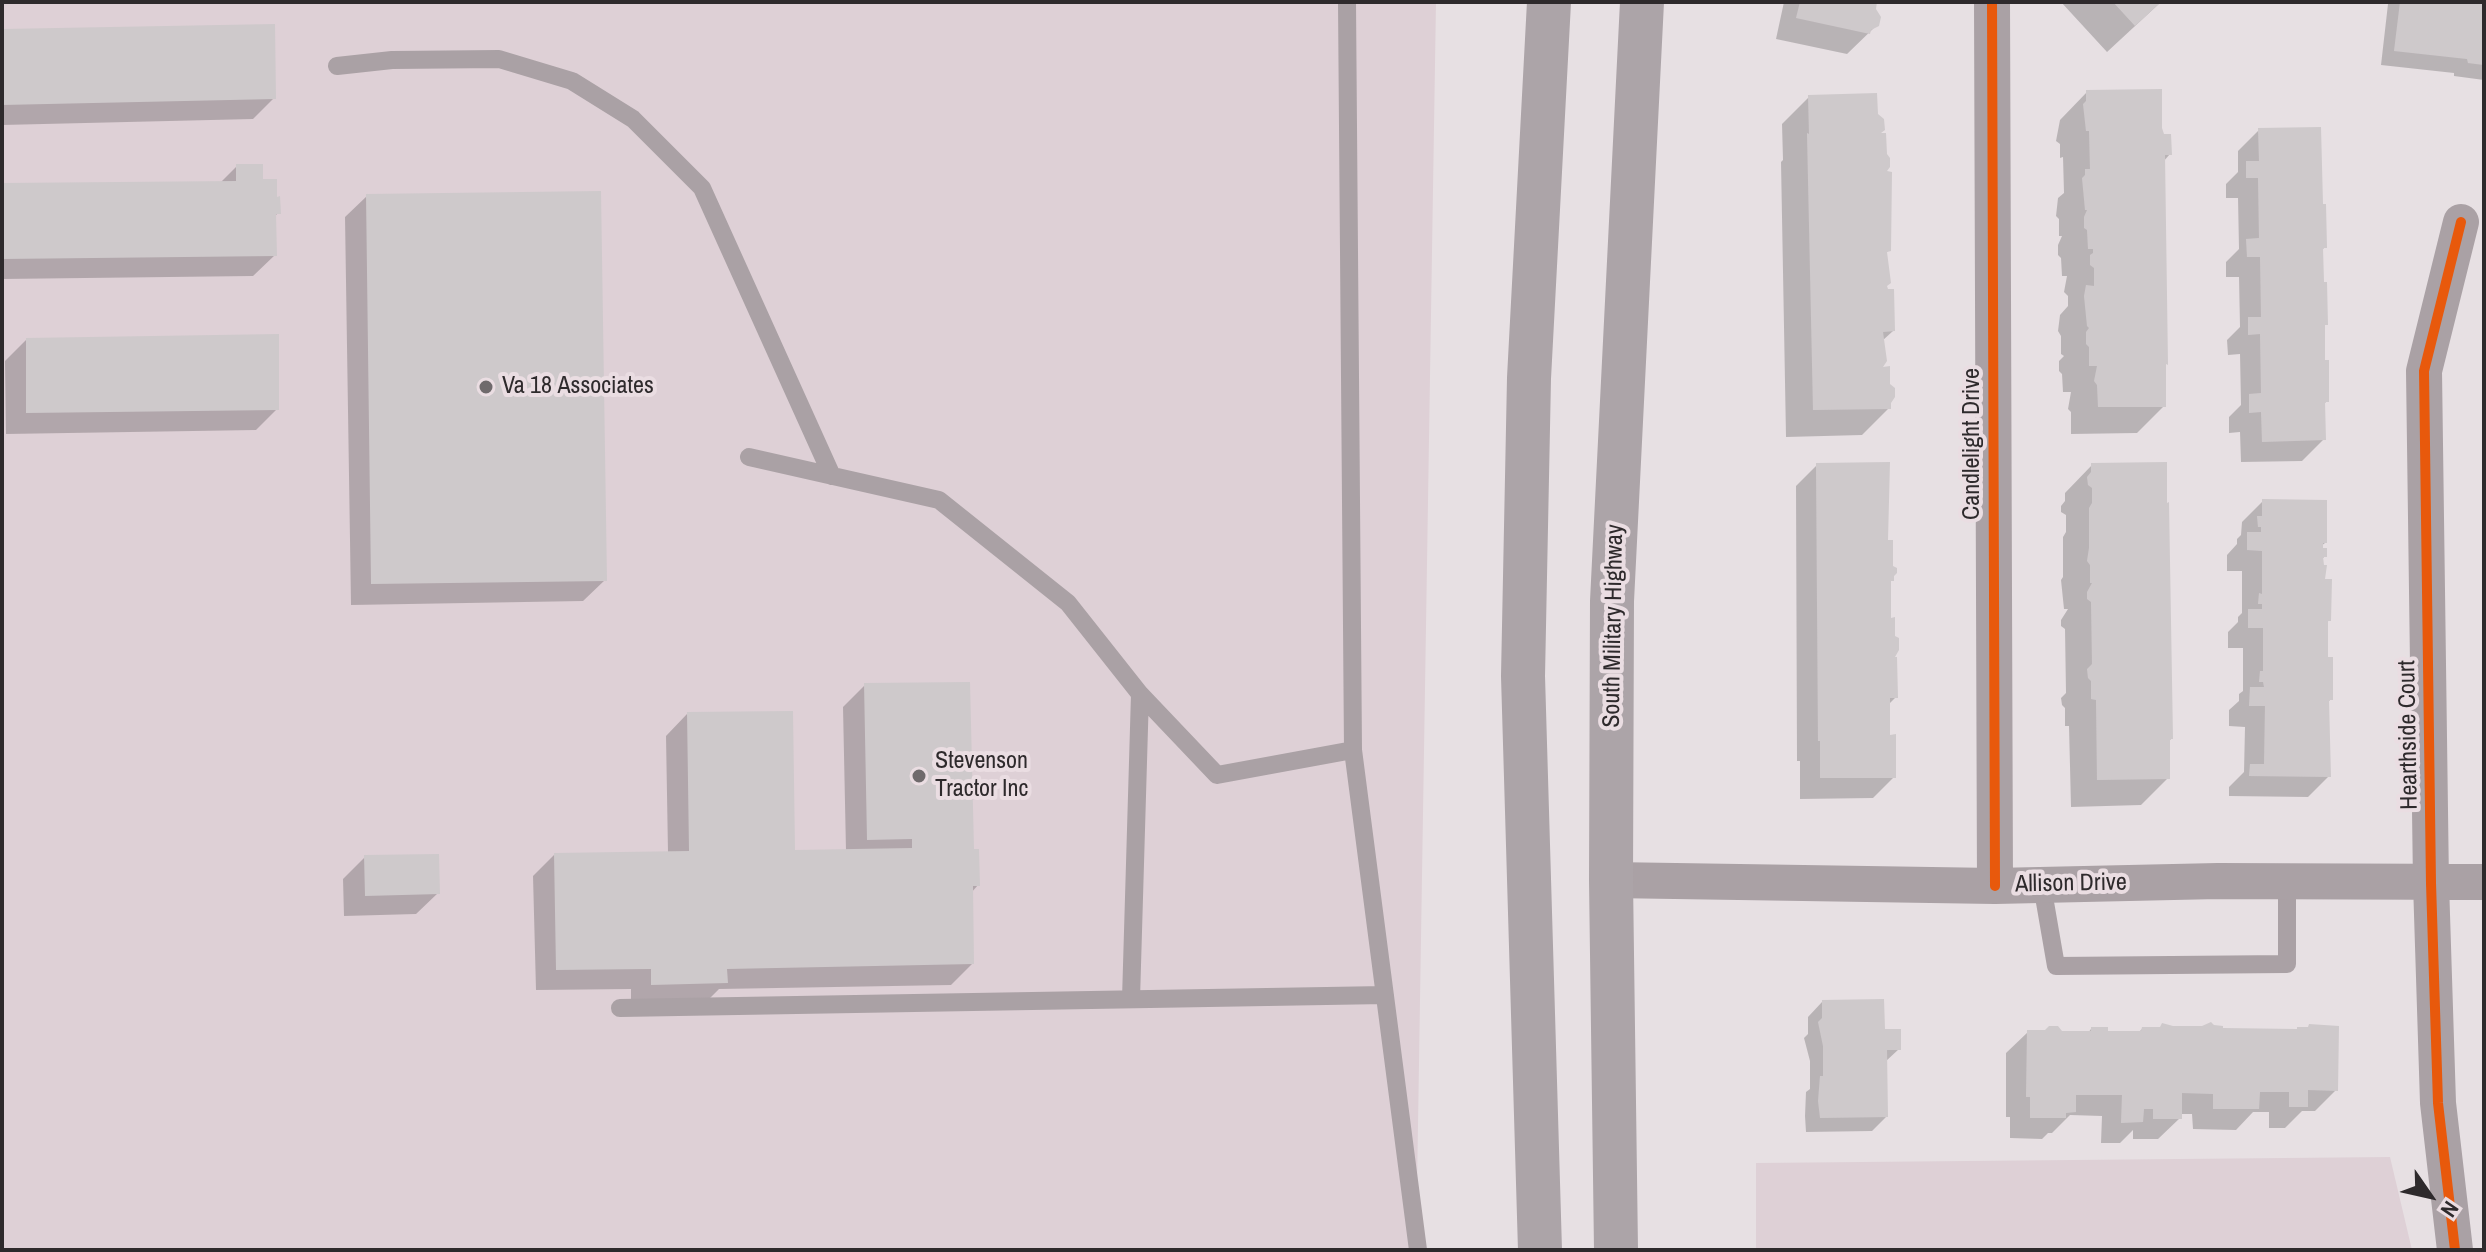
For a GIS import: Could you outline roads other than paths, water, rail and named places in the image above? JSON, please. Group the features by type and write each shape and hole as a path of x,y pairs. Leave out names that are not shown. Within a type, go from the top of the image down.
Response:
{"main road":[{"path":"1540,1250 1523,676 1529,378 1549,2"},
{"name":"South Military Highway","path":"1616,1250 1611,880 1612,601 1642,2"}],"street":[{"name":"Candlelight Drive","path":"1992,2 1995,886"},
{"name":"Hearthside Court","path":"2455,1250 2438,1103 2431,883 2424,371 2461,222"},
{"name":"Allison Drive","path":"1611,880 1995,886 2287,881 2484,882"}],"lane":[{"path":"1347,2 1353,750 1418,1250"},
{"path":"337,66 392,60 499,59 572,81 633,119 702,188 832,476"},
{"path":"749,457 939,500 1068,603 1140,694 1217,775 1353,750"},
{"path":"1131,999 1140,694"},
{"path":"2042,885 2056,966 2287,964 2287,881"},
{"path":"620,1008 1385,995"}],"place":[{"name":"Va 18 Associates","path":"486,387"},
{"name":"Stevenson Tractor Inc","path":"919,776"}]}
